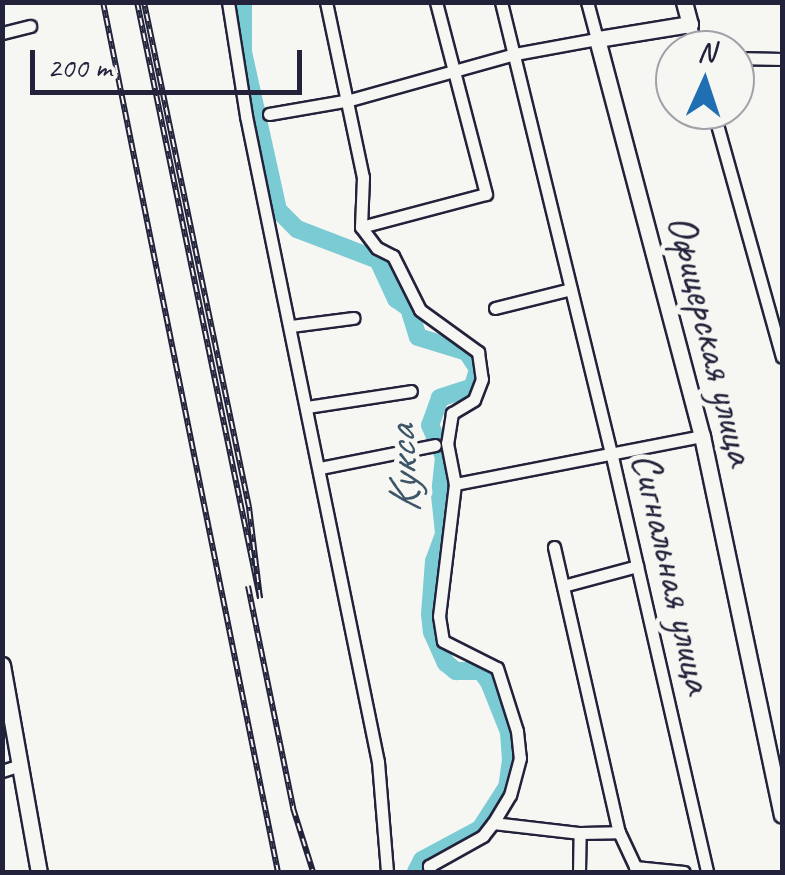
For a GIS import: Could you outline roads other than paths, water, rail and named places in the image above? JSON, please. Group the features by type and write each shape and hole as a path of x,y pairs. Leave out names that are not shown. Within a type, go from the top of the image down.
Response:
{"street":[{"path":"228,2 378,762 387,872"},
{"path":"326,2 364,177 361,227 377,248 392,256 420,310 478,352 482,379 474,400 452,413 447,443 454,484 439,616 443,641 497,668 517,732 520,758 510,795 483,836 428,866 430,872"},
{"path":"361,227 486,194 436,2"},
{"name":"Сигнальная улица","path":"501,2 611,452 707,872"},
{"name":"Офицерская улица","path":"588,2 702,436 782,815"},
{"path":"684,2 691,30"},
{"path":"269,114 350,100 514,54 690,24"},
{"path":"2,33 30,26"},
{"path":"755,58 782,59"},
{"path":"718,130 782,357"},
{"path":"495,308 572,288"},
{"path":"291,326 352,318"},
{"path":"307,407 411,391"},
{"path":"454,484 702,436"},
{"path":"320,468 435,445"},
{"path":"554,546 619,832 635,867 684,872"},
{"path":"564,586 637,566"},
{"path":"2,665 38,872"},
{"path":"2,771 20,765"},
{"path":"493,823 580,833 619,832"},
{"path":"579,872 580,833"}],"waterway":[{"name":"Кукса","path":"243,2 243,52 278,210 297,229 378,260 396,299 409,308 418,337 467,352 478,369 473,387 440,398 430,425 444,457 440,495 444,534 434,561 430,614 432,632 446,663 456,671 481,671 489,682 509,732 511,760 507,787 480,829 422,860 416,872"}],"railway":[{"path":"103,2 278,872"},
{"path":"137,2 260,598 249,507 144,2"},
{"path":"248,586 293,808 313,872"}]}
